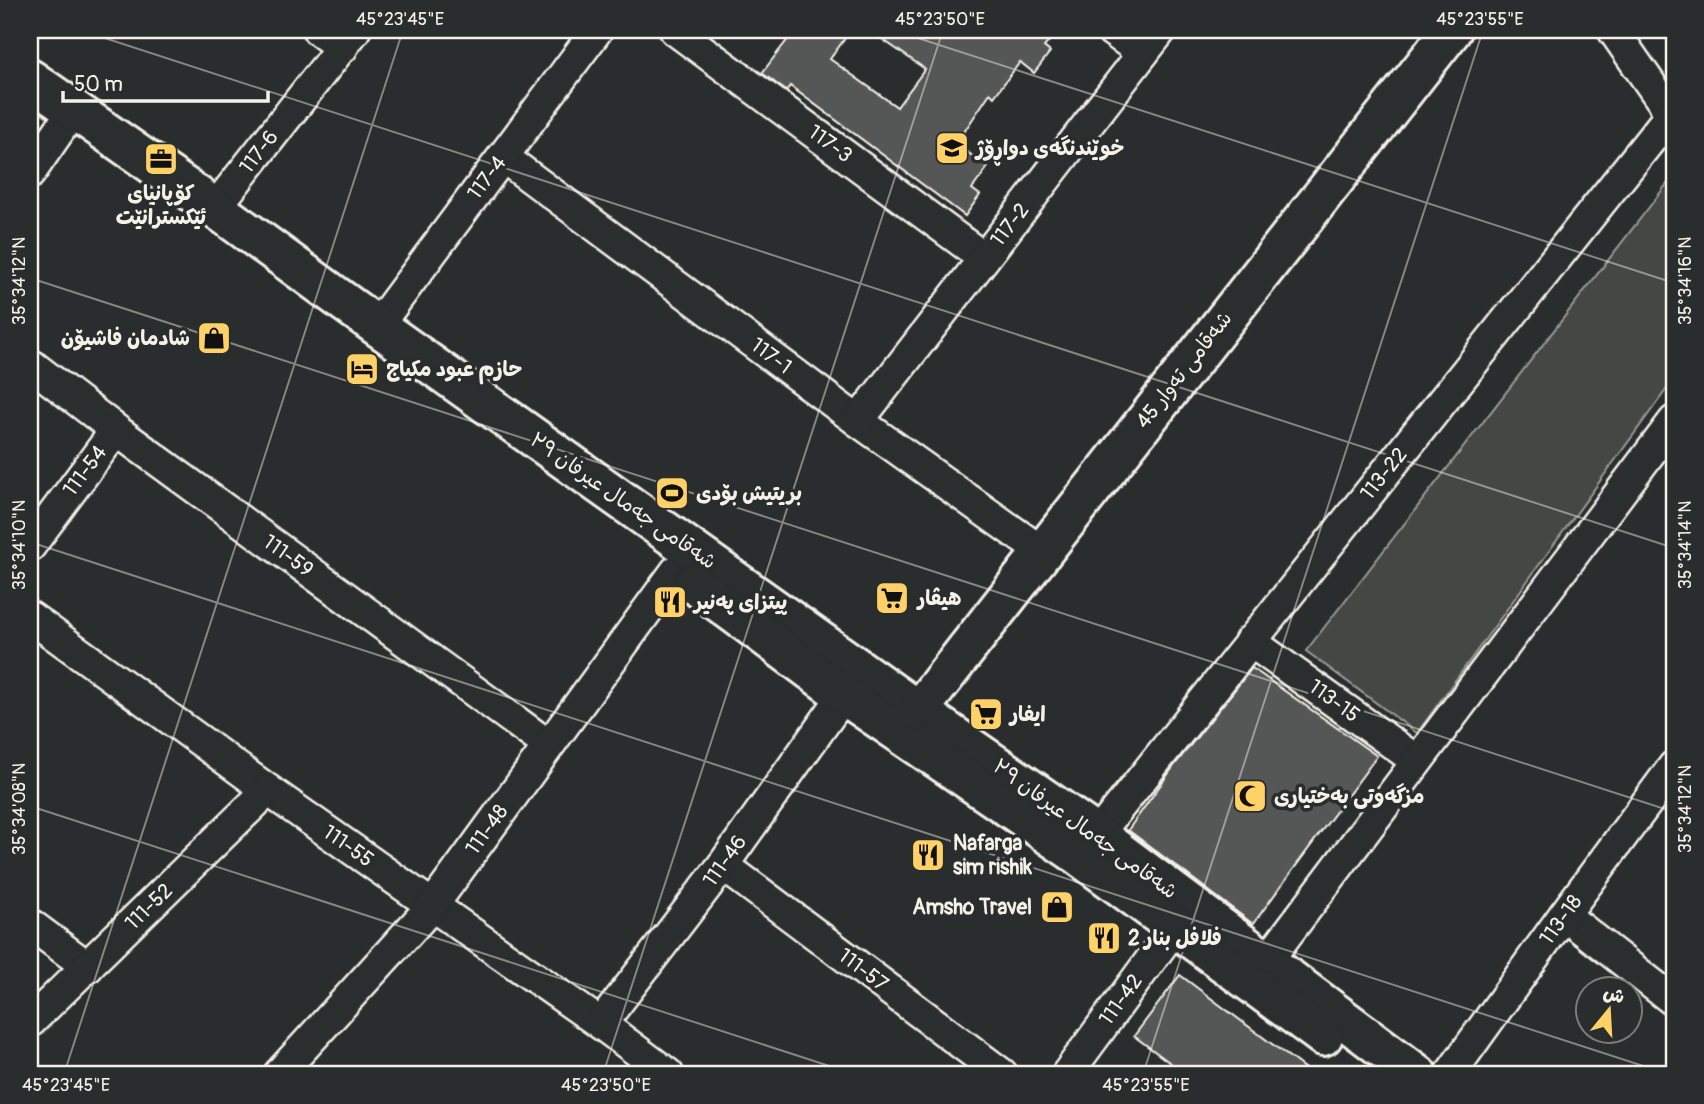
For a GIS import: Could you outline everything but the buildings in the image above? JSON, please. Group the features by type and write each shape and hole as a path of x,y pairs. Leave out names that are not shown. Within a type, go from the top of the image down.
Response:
{"main road":[{"name":"شەقامی تەوار 45","path":"918,711 1452,30"},
{"name":"شەقامی جەمال عیرفان ٣٩","path":"30,79 215,208 918,711 1097,835 1417,1074"},
{"name":"شەقامی جەمال عیرفان ٣٩","path":"30,98 844,695 1059,842 1374,1074"}],"street":[{"path":"318,30 348,39"},
{"name":"117-4","path":"377,326 597,30"},
{"name":"117-3","path":"675,30 984,258"},
{"path":"1111,30 1143,54"},
{"name":"117-2","path":"858,421 1161,30"},
{"path":"1613,30 1673,114"},
{"name":"117-6","path":"215,208 348,39"},
{"name":"113-22","path":"1097,835 1673,114"},
{"path":"30,173 65,122"},
{"name":"117-1","path":"503,157 858,421 1042,552"},
{"name":"111-59","path":"30,364 116,430 548,745"},
{"name":"111-54","path":"30,546 116,430"},
{"path":"1266,962 1418,761 1671,441"},
{"name":"111-48","path":"295,1069 433,905 676,570"},
{"name":"111-55","path":"30,617 668,1074"},
{"name":"113-15","path":"1250,641 1418,761"},
{"name":"111-46","path":"601,1024 723,865 844,695"},
{"name":"113-18","path":"1450,1074 1674,766"},
{"name":"111-52","path":"30,1022 268,790"},
{"name":"111-57","path":"723,865 1002,1074"},
{"path":"1564,915 1674,1001"},
{"path":"30,924 88,967"},
{"name":"111-42","path":"1067,1074 1175,927"}],"shaded area":[{"path":"1674,175 1674,379 1417,733 1306,651"}],"place":[{"name":"خوێندنگەی دواڕۆژ","path":"952,148"},
{"name":"کۆپانیای ئێکسترانێت","path":"161,159"},
{"name":"شادمان فاشیۆن","path":"214,338"},
{"name":"حازم عبود مكياج","path":"362,369"},
{"name":"بریتیش بۆدی","path":"672,493"},
{"name":"هيڤار","path":"892,598"},
{"name":"پیتزای پەنیر","path":"670,602"},
{"name":"ايفار","path":"986,714"},
{"name":"مزگەوتی بەختیاری","path":"1250,796"},
{"name":"Nafarga sim rishik","path":"928,855"},
{"name":"Amsho Travel","path":"1057,907"},
{"name":"فلافل بنار 2","path":"1104,938"}]}
